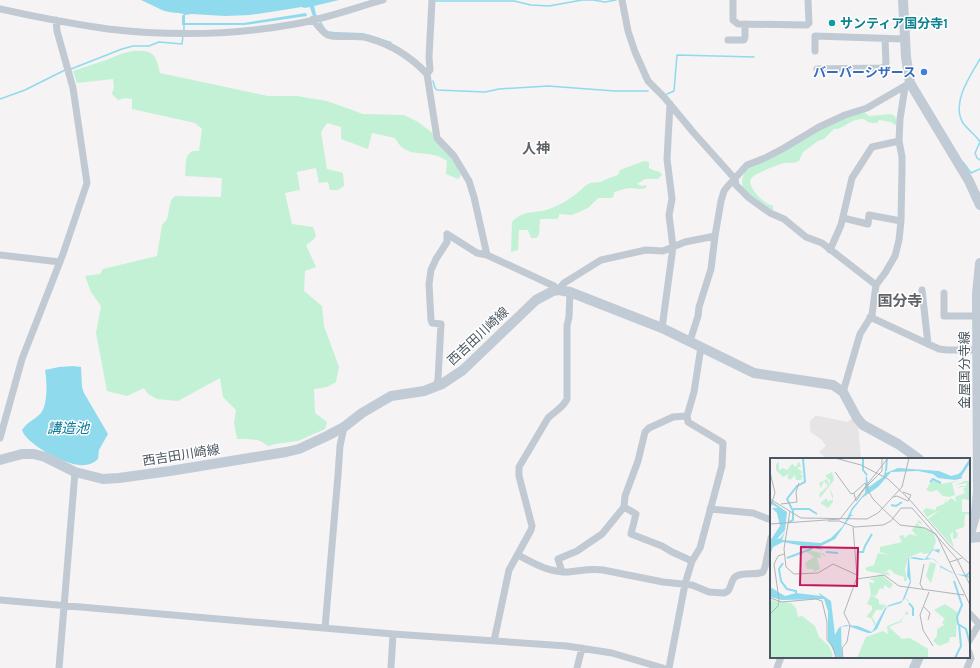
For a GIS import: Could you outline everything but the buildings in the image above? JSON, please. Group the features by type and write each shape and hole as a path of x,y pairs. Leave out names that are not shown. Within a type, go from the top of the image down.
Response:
{"main road":[{"path":"903,0 904,39 908,85 969,181 980,205"},
{"name":"金屋国分寺線","path":"976,478 978,374 977,294 980,263"},
{"path":"558,290 570,292 662,328 754,373 836,386 842,392 854,414 863,425 892,441 918,458"},
{"name":"西吉田川崎線","path":"0,460 22,454 34,454 45,457 75,472 103,478 119,478 299,449 344,427 362,413 391,396 411,394 449,380 463,370 536,300 558,290"},
{"path":"970,534 975,520 977,507 976,478"},
{"path":"914,668 919,658"}],"street":[{"path":"0,9 108,29 177,33 255,30 297,24 383,0"},
{"path":"427,74 430,70 429,57 432,0"},
{"path":"622,0 628,30 635,52 648,81 735,179 738,187 754,202 770,213 784,219 806,237 822,243 876,285"},
{"path":"733,0 733,20 738,24 808,25 808,0"},
{"path":"313,19 319,28 328,35 362,36 390,45 420,66 427,74 438,138 454,156 469,181 487,254"},
{"path":"0,438 22,359 60,262 87,183 73,88 57,31 56,20"},
{"path":"728,40 744,40 745,24"},
{"path":"815,51 815,36 904,39"},
{"path":"817,69 882,68 886,63 885,39"},
{"path":"842,392 860,334 870,317 876,285 895,256 901,220 902,157 899,141 900,118 908,85"},
{"path":"690,341 711,269 722,196 727,187 747,165 784,148 819,127 845,115 867,108 908,85"},
{"path":"662,328 673,248 669,216 672,199 667,159 670,104"},
{"path":"830,250 843,218 852,178 872,147 899,141"},
{"path":"843,218 868,224 869,216 901,220"},
{"path":"436,386 438,379 441,324 432,323 431,320 429,284 431,270 447,242 447,234 478,252 487,254 554,286 558,290 564,283 602,260 646,250 663,251 685,242 715,236"},
{"path":"0,256 60,262"},
{"path":"922,290 928,344"},
{"path":"494,641 509,570 532,526 518,476 519,467 548,418 553,412 564,405 567,399 567,326 569,317 570,292"},
{"path":"944,293 944,316 977,316"},
{"path":"870,317 943,350 978,355"},
{"path":"669,668 685,584 692,561 700,548 722,466 724,448 723,443 688,422 701,347"},
{"path":"562,572 558,559 577,551 602,534 624,507 625,496 638,461 645,432 652,426 673,417 688,416"},
{"path":"325,628 340,446 344,427"},
{"path":"59,668 75,472"},
{"path":"624,507 636,514 631,534 662,546 692,561"},
{"path":"710,509 753,513 770,520"},
{"path":"518,555 546,569 562,572 595,569 692,584 705,591 724,593 728,591 733,580 738,575 762,573 765,570 770,543"},
{"path":"0,600 393,634 582,648 612,653 663,668"},
{"path":"970,614 979,624 970,640"},
{"path":"390,668 393,634"},
{"path":"577,668 582,648"},
{"path":"967,668 971,658 970,655"},
{"path":"777,668 782,658"}],"shaded area":[{"path":"815,416 847,422 853,418 858,424 861,458 825,458 819,452 826,446 822,440 810,430 810,421"}],"green space":[{"path":"133,51 145,51 152,54 157,61 160,73 268,96 297,96 327,101 363,114 404,115 418,122 435,135 458,168 461,176 458,179 446,174 447,161 440,157 406,150 395,138 372,133 368,149 341,139 341,127 327,123 321,132 327,169 343,173 344,186 338,190 330,190 328,182 319,183 316,168 297,172 300,190 285,193 292,224 313,227 316,236 306,245 316,267 305,271 304,291 322,306 324,326 339,367 336,382 327,387 314,389 315,413 327,422 325,429 298,441 268,446 257,440 237,439 234,423 236,410 223,397 220,378 178,401 157,399 148,394 144,388 127,396 107,391 96,333 101,306 91,292 85,276 100,274 103,269 157,256 162,225 167,219 171,200 175,196 221,197 222,178 185,176 186,160 188,155 192,151 199,151 202,129 195,123 132,109 132,99 125,98 118,100 112,94 114,86 113,79 77,83 73,71"},
{"path":"863,111 869,116 891,114 895,116 897,124 895,125 891,122 879,120 877,123 864,119 855,120 838,129 834,129 824,139 818,141 803,152 799,161 781,164 753,177 750,180 752,188 761,199 773,206 773,210 771,211 743,190 742,181 745,169 820,128"},
{"path":"644,161 649,162 649,168 660,172 662,175 658,179 645,179 637,184 642,186 645,185 647,187 641,189 629,188 614,192 612,198 598,198 588,208 572,215 559,214 557,219 540,219 539,235 536,238 531,238 528,230 519,230 518,250 511,252 512,222 516,218 526,213 547,210 556,206 571,198 588,184 600,182 618,175 620,170"}],"water":[{"path":"141,0 339,0 314,6 316,14 326,30 312,14 310,7 250,15 225,16 192,14 185,15 185,23 243,23 306,13 307,16 245,25 182,25 182,16 184,14 164,11"},
{"path":"328,31 363,33 392,42 390,44 331,34"},
{"name":"講造池","path":"73,366 81,367 82,387 84,393 108,434 99,450 98,459 92,463 84,465 72,464 46,452 30,441 22,430 41,413 45,404 45,370"}],"waterway":[{"path":"435,1 514,1 531,5 549,6 582,0 605,2 616,0"},
{"path":"184,23 184,32"},
{"path":"71,69 133,46 149,46 159,42 182,44 183,35"},
{"path":"667,94 674,91 677,55 754,57"},
{"path":"980,59 963,90 959,107 963,123 980,142 975,153 977,158 980,160"},
{"path":"0,99 25,90 65,70"},
{"path":"433,81 437,90 485,92 499,89 548,86 615,91 648,91"},
{"path":"963,162 971,173 980,169"}],"place":[{"name":"サンティア国分寺1","path":"832,23"},
{"name":"バーバーシザース","path":"924,72"}],"district":[{"name":"人神","path":"536,148"},
{"name":"国分寺","path":"900,301"}]}
